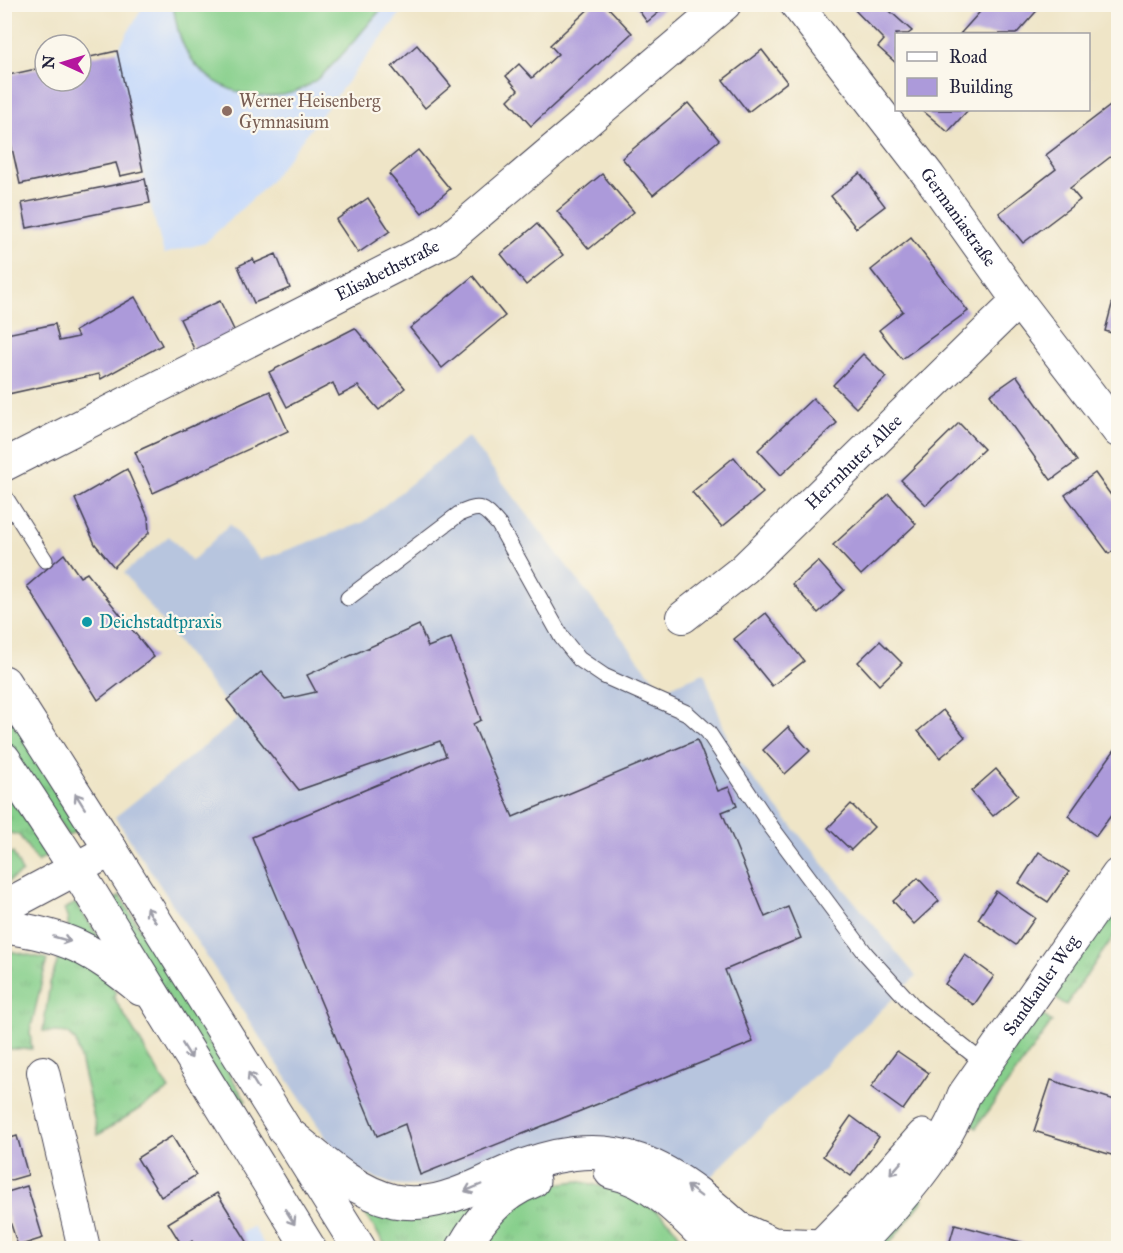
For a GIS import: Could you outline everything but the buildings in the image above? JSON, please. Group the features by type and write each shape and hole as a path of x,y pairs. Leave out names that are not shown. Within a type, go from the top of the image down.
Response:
{"main road":[{"path":"4,682 359,1248"},
{"path":"4,759 76,869 309,1248"},
{"path":"4,907 111,850"},
{"name":"Sandkauler Weg","path":"854,1248 914,1182 952,1125 964,1095 1119,875"},
{"path":"4,927 72,942 116,968 157,1001"},
{"name":"Sandkauler Weg","path":"822,1248 948,1106 964,1095"},
{"path":"284,1130 337,1172 366,1191 395,1201 444,1199 535,1161 557,1155 591,1152 627,1156 667,1172 706,1200 738,1242"},
{"path":"464,1248 479,1222 506,1195 524,1184 558,1173 599,1171 626,1176 650,1189 694,1236 738,1242 822,1248"}],"street":[{"name":"Elisabethstraße","path":"4,465 447,240 725,4"},
{"name":"Germaniastraße","path":"796,4 929,176 1018,301 1119,431"},
{"name":"Herrnhuter Allee","path":"683,617 744,569 1018,301"},
{"path":"43,1072 84,1248"}],"lane":[{"path":"4,495 45,561"},
{"path":"348,598 459,514 473,507 485,509 499,525 562,638 579,659 604,676 687,713 708,732 772,828 866,954 917,1010 985,1064"}],"shaded area":[{"name":"Werner Heisenberg Gymnasium","path":"144,5 407,5 267,185 205,243 164,254 150,203 117,51"},
{"path":"468,437 662,690 704,673 734,756 916,976 705,1182 673,1160 416,1186 392,1184 367,1175 334,1150 115,817 238,719 124,573 169,536 192,561 230,524 260,560 364,522"},
{"path":"253,1226 266,1248 215,1248"}],"green space":[{"path":"173,4 385,5 343,54 316,80 284,95 267,96 249,95 232,90 216,82 202,71 183,45"},
{"path":"4,699 86,824 68,836 5,740"},
{"path":"4,785 47,855 38,862 19,835 5,832"},
{"path":"13,853 22,872 5,884 5,854"},
{"path":"120,896 246,1101 237,1107 109,903"},
{"path":"1118,897 1118,930 1066,1005 1050,995"},
{"path":"76,903 105,946 68,932 68,920 64,909"},
{"path":"62,948 107,979 116,993 113,996 169,1090 98,1135 76,1042 67,1033 43,1031 50,983"},
{"path":"15,952 47,959 30,1032 32,1049 7,1049 5,1044 5,953"},
{"path":"1037,1011 1052,1022 976,1128 964,1119"},
{"path":"577,1181 624,1194 655,1210 678,1233 685,1248 477,1248 515,1200 549,1185"},
{"path":"917,1193 924,1199 886,1248 867,1248"},
{"path":"355,1198 471,1201 476,1208 450,1248 387,1248"}],"place":[{"name":"Werner Heisenberg Gymnasium","path":"227,111"},
{"name":"Deichstadtpraxis","path":"87,622"}]}
